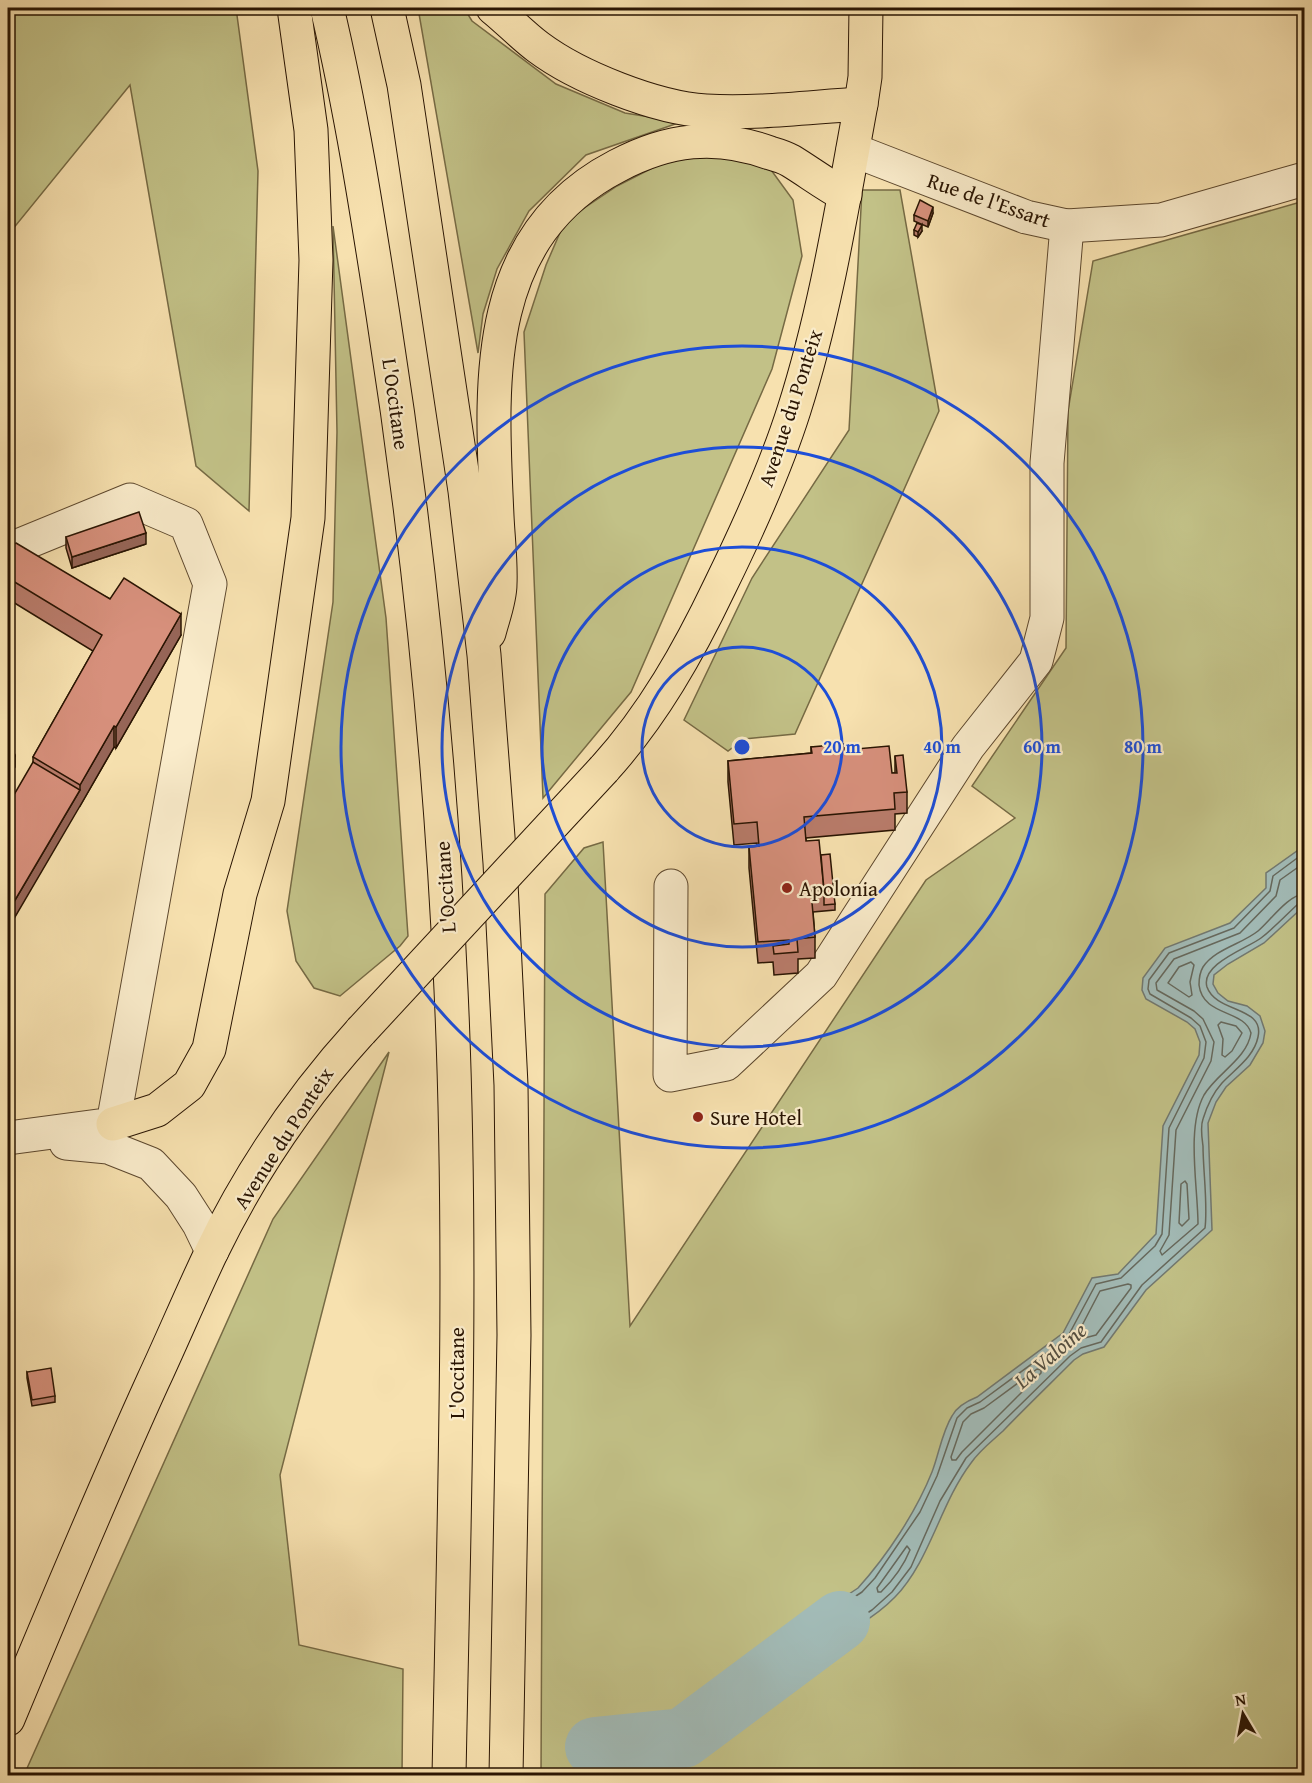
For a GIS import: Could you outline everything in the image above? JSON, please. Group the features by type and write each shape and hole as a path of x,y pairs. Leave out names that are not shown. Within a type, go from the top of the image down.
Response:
{"main road":[{"path":"113,1124 157,1110 189,1085 209,1049 240,894 268,801 308,518 316,260 311,130 294,8"},
{"name":"L'Occitane","path":"327,8 367,213 396,394 417,565 435,742 451,990 455,1172 456,1380 449,1776"},
{"path":"387,8 404,85 465,491 484,655 500,863 512,1085 514,1335 506,1776"},
{"path":"493,8 538,47 593,80 658,102 705,111 761,111 861,104"},
{"name":"Avenue du Ponteix","path":"8,1719 101,1496 212,1251 258,1169 325,1070 604,769 655,704 676,672 708,611 751,523 794,411 819,322 861,104 865,77 866,8"},
{"path":"484,655 501,586 495,454 495,382 501,330 511,287 525,254 545,224 571,196 595,177 630,159 671,144 716,140 750,146 789,160 845,195"}],"street":[{"name":"Rue de l'Essart","path":"853,150 1026,217 1067,226 1161,219 1305,178"},
{"path":"671,886 670,1075 726,1064 821,975 968,747 1036,661 1047,618 1047,463 1067,226"},
{"path":"8,550 130,500 186,524 210,584 113,1124 8,1138"},
{"path":"8,1138 108,1147 151,1164 181,1196 199,1224 212,1251"}],"shaded area":[{"path":"8,8 236,8 258,171 249,511 196,466 130,85 8,235"},
{"path":"418,8 464,8 472,21 556,84 625,113 681,122 586,155 529,211 497,269 483,314 478,353"},
{"path":"716,151 766,163 793,200 802,256 772,369 631,692 543,798 524,332 546,265 565,221 617,186 668,160"},
{"path":"862,190 900,190 939,411 795,734 744,739 728,751 684,720 752,578 849,430"},
{"path":"1304,201 1304,1775 541,1775 545,894 584,848 603,842 630,1326 926,880 1015,818 972,786 1066,648 1068,411 1093,261"},
{"path":"333,226 386,618 408,936 400,946 340,996 314,988 296,961 287,911 333,602 337,432"},
{"path":"389,1052 280,1475 299,1645 403,1669 402,1775 24,1775 273,1219"}],"water":[{"path":"1304,846 1304,906 1264,943 1214,975 1213,984 1218,993 1228,1001 1247,1006 1260,1016 1265,1031 1263,1043 1250,1065 1226,1087 1216,1102 1208,1123 1212,1230 1146,1290 1104,1347 1083,1354 1074,1360 978,1454 960,1479 926,1550 907,1583 881,1609 867,1620 765,1676 728,1709 706,1739 698,1745 689,1749 647,1754 617,1752 595,1747 593,1741 596,1732 602,1729 645,1731 680,1724 748,1661 858,1588 890,1548 918,1502 932,1472 946,1429 957,1409 977,1397 1063,1333 1092,1278 1118,1274 1156,1234 1163,1126 1199,1055 1200,1042 1195,1029 1187,1022 1146,999 1142,990 1143,978 1165,948 1230,923 1266,888 1266,873"}],"building":[{"path":"920,200 933,207 928,221 914,215"},
{"path":"917,223 922,225 918,232 914,230"},
{"path":"139,512 146,533 72,557 66,537"},
{"path":"16,543 110,599 124,578 181,614 80,785 33,757 102,635 8,578 8,547"},
{"path":"844,744 845,750 889,746 892,773 897,773 895,756 903,755 907,792 894,793 895,809 804,817 806,841 819,840 824,890 811,891 815,937 797,939 798,952 774,954 773,946 789,944 789,940 758,942 749,847 759,846 757,822 734,824 728,761 812,753 811,747"},
{"path":"8,751 15,756 8,768"},
{"path":"33,762 80,790 8,912 8,805"},
{"path":"830,854 835,904 824,905 821,855"},
{"path":"51,1368 55,1396 32,1400 27,1372"}],"waterway":[{"name":"La Valoine","path":"595,1747 683,1738 840,1621"}],"place":[{"name":"Apolonia","path":"787,888"},
{"name":"Sure Hotel","path":"698,1117"}]}
